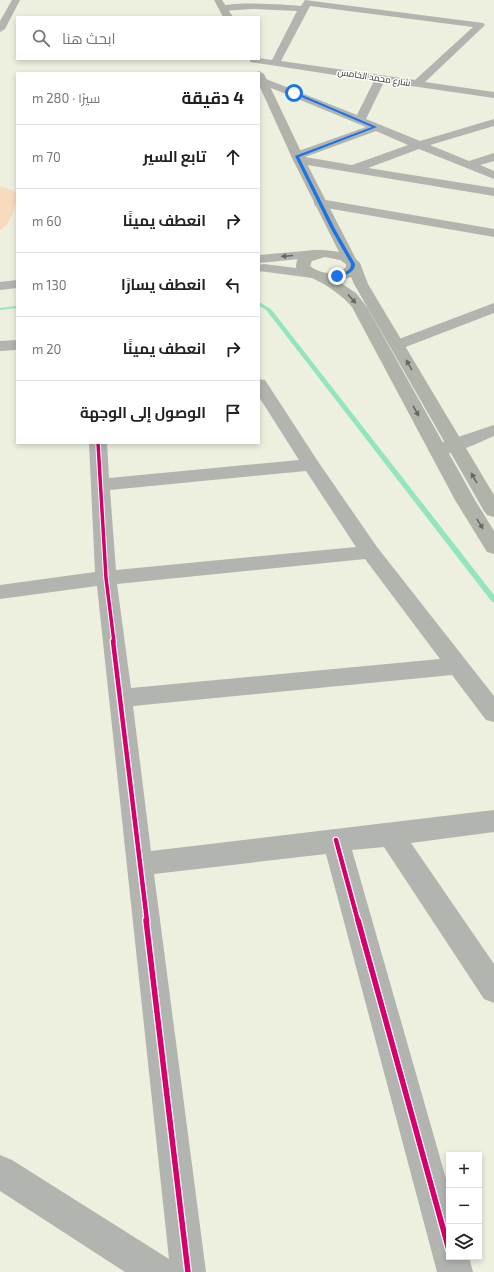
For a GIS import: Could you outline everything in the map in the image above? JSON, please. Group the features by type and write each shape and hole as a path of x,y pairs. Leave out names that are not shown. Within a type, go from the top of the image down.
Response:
{"street":[{"path":"0,30 16,0"},
{"path":"218,0 227,16"},
{"path":"223,8 307,4 485,22 417,84"},
{"path":"275,63 307,4"},
{"path":"253,60 258,72"},
{"name":"شارع محمد الخامس","path":"253,60 494,96"},
{"path":"260,76 375,127 494,175"},
{"path":"260,76 298,158 361,284 494,511"},
{"path":"360,120 381,78"},
{"path":"354,169 418,145 494,122"},
{"path":"298,158 375,127"},
{"path":"417,179 443,170 494,157"},
{"path":"298,158 354,169 494,192"},
{"path":"320,203 494,233"},
{"path":"333,229 331,244 328,248 304,260 302,263 303,267 307,271 350,296 359,307 465,500 494,547"},
{"path":"260,259 332,253 346,257 351,262 353,268 345,274 329,277 260,267"},
{"path":"0,278 16,277"},
{"path":"0,286 16,284"},
{"path":"397,345 494,308"},
{"path":"0,346 16,345"},
{"path":"260,386 311,465 370,552 456,666 494,713"},
{"path":"437,450 455,445 494,430"},
{"path":"98,444 106,578 188,1272"},
{"path":"100,485 311,465"},
{"path":"0,592 106,578 370,552"},
{"path":"120,698 456,666"},
{"path":"140,864 336,840 391,835 494,821"},
{"path":"391,835 494,989"},
{"path":"336,840 446,1239"},
{"path":"0,1172 157,1272"},
{"path":"452,1260 455,1272"}],"shaded area":[{"path":"0,186 12,190 16,193 16,204 10,220 0,231"}],"waterway":[{"path":"260,304 269,310 494,600"},
{"path":"0,309 16,307"}],"cycle path":[{"path":"98,444 106,578 188,1272"},
{"path":"336,840 446,1239"}],"route":[{"path":"294,93 375,127 297,156 333,229 353,264 353,268 350,271 337,276"}]}
